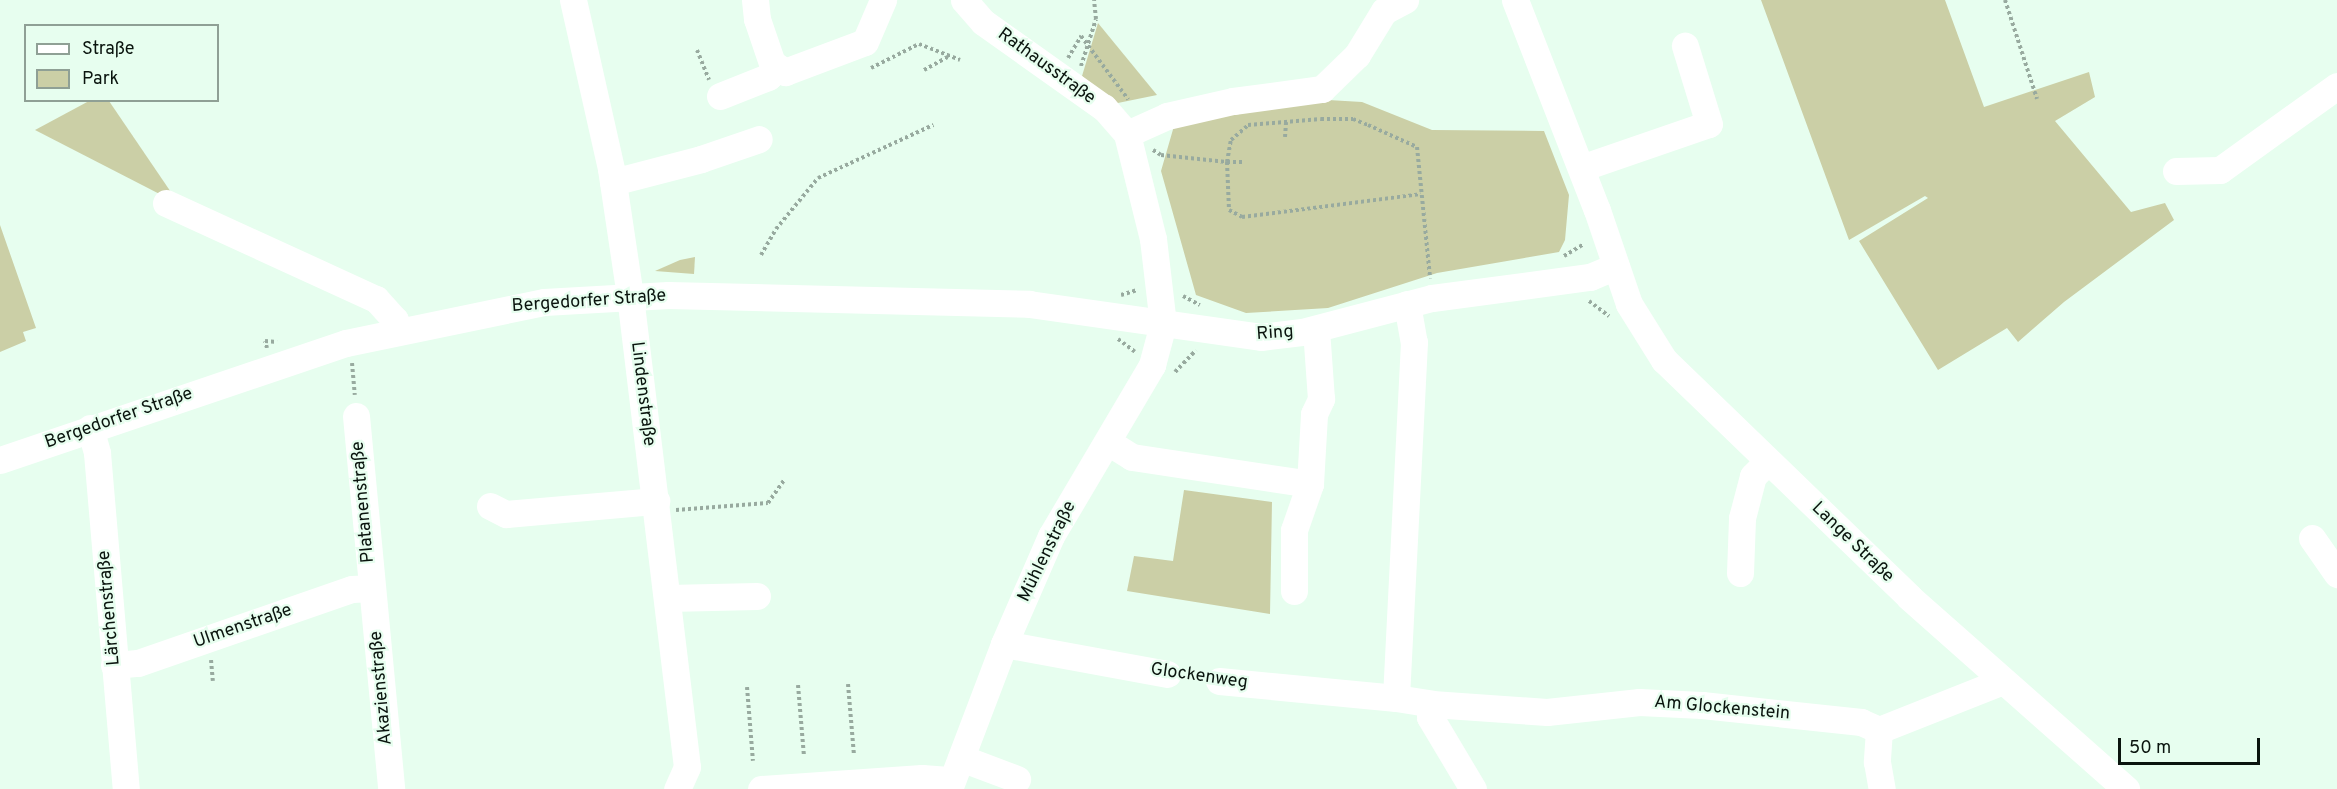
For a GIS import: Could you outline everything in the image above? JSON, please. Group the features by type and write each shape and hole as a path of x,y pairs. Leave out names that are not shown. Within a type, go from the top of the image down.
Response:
{"street":[{"name":"Lindenstraße","path":"573,0 594,83 613,182 630,296 687,767 677,789"},
{"path":"755,0 762,34 778,69"},
{"path":"720,96 768,77 778,69 795,70 855,48 873,28 883,0"},
{"name":"Rathausstraße","path":"964,0 983,22 1074,88 1136,129"},
{"path":"1515,0 1581,168 1616,266"},
{"path":"1162,324 1153,239 1136,129 1233,101 1322,89 1357,55 1390,4"},
{"path":"1581,168 1709,124 1685,46"},
{"path":"2176,171 2220,170 2337,86"},
{"path":"613,182 700,159 759,139"},
{"path":"166,203 376,299 395,320 398,330"},
{"name":"Ring","path":"1162,324 1261,336 1316,329 1407,304 1491,288 1590,277 1616,266"},
{"name":"Lange Straße","path":"1616,266 1633,313 1664,360 1767,462 2000,682 2126,789"},
{"name":"Bergedorfer Straße","path":"0,460 346,343 398,330 544,302 630,296 825,297 1029,304 1162,324"},
{"path":"1396,698 1414,342 1407,304"},
{"name":"Mühlenstraße","path":"954,776 1004,644 1052,536 1152,365 1162,324"},
{"path":"1294,591 1294,530 1310,484 1314,414 1321,399 1316,329"},
{"name":"Platanenstraße","path":"356,416 372,588"},
{"name":"Lärchenstraße","path":"90,428 97,453 126,789"},
{"path":"1108,441 1132,457 1310,484"},
{"path":"1740,573 1742,518 1753,476 1767,462"},
{"path":"490,506 506,514 656,506"},
{"path":"2312,538 2337,574"},
{"name":"Ulmenstraße","path":"114,665 138,663 352,589 372,588"},
{"name":"Akazienstraße","path":"372,588 392,789"},
{"path":"668,598 757,596"},
{"name":"Glockenweg","path":"1004,644 1167,674"},
{"name":"Glockenweg","path":"1219,681 1396,698"},
{"path":"1882,789 1877,762 1879,730 2000,682"},
{"name":"Am Glockenstein","path":"1396,698 1432,704 1547,712 1639,702 1702,705 1861,722 1879,730"},
{"path":"1432,704 1430,717 1473,789"},
{"path":"761,789 954,776 1017,778"}],"path":[{"path":"1074,88 1096,19 1094,0"},
{"path":"2005,0 2037,99"},
{"path":"1081,36 1088,43 1136,129 1161,155 1242,162"},
{"path":"871,68 919,44 960,60"},
{"path":"697,50 714,94 720,96"},
{"path":"924,70 949,56"},
{"path":"1421,194 1242,217 1229,210 1227,162 1237,132 1248,125 1324,116 1353,118 1417,147 1431,284"},
{"path":"1284,137 1286,122"},
{"path":"761,255 776,229 818,178 933,125"},
{"path":"1180,364 1197,349"},
{"path":"350,357 356,416"},
{"path":"656,506 768,503 784,480"},
{"path":"848,684 854,755"},
{"path":"798,685 804,756"},
{"path":"747,687 753,761"}],"green space":[{"path":"1761,0 1945,0 1984,107 2089,72 2095,97 2055,121 2131,212 2165,203 2174,220 2064,302 2018,342 2007,328 1938,370 1859,241 1928,198 1925,196 1849,240"},
{"path":"1098,23 1157,95 1108,105 1082,76"},
{"path":"1328,100 1362,102 1432,130 1544,131 1569,195 1565,240 1559,252 1437,273 1328,308 1246,313 1196,295 1161,171 1174,126 1236,111"},
{"path":"87,102 110,102 179,204 35,130"},
{"path":"0,225 36,328 23,332 26,341 0,352"},
{"path":"695,257 694,274 655,271 680,260"},
{"path":"1184,490 1272,502 1270,614 1127,591 1134,556 1173,561"}]}
